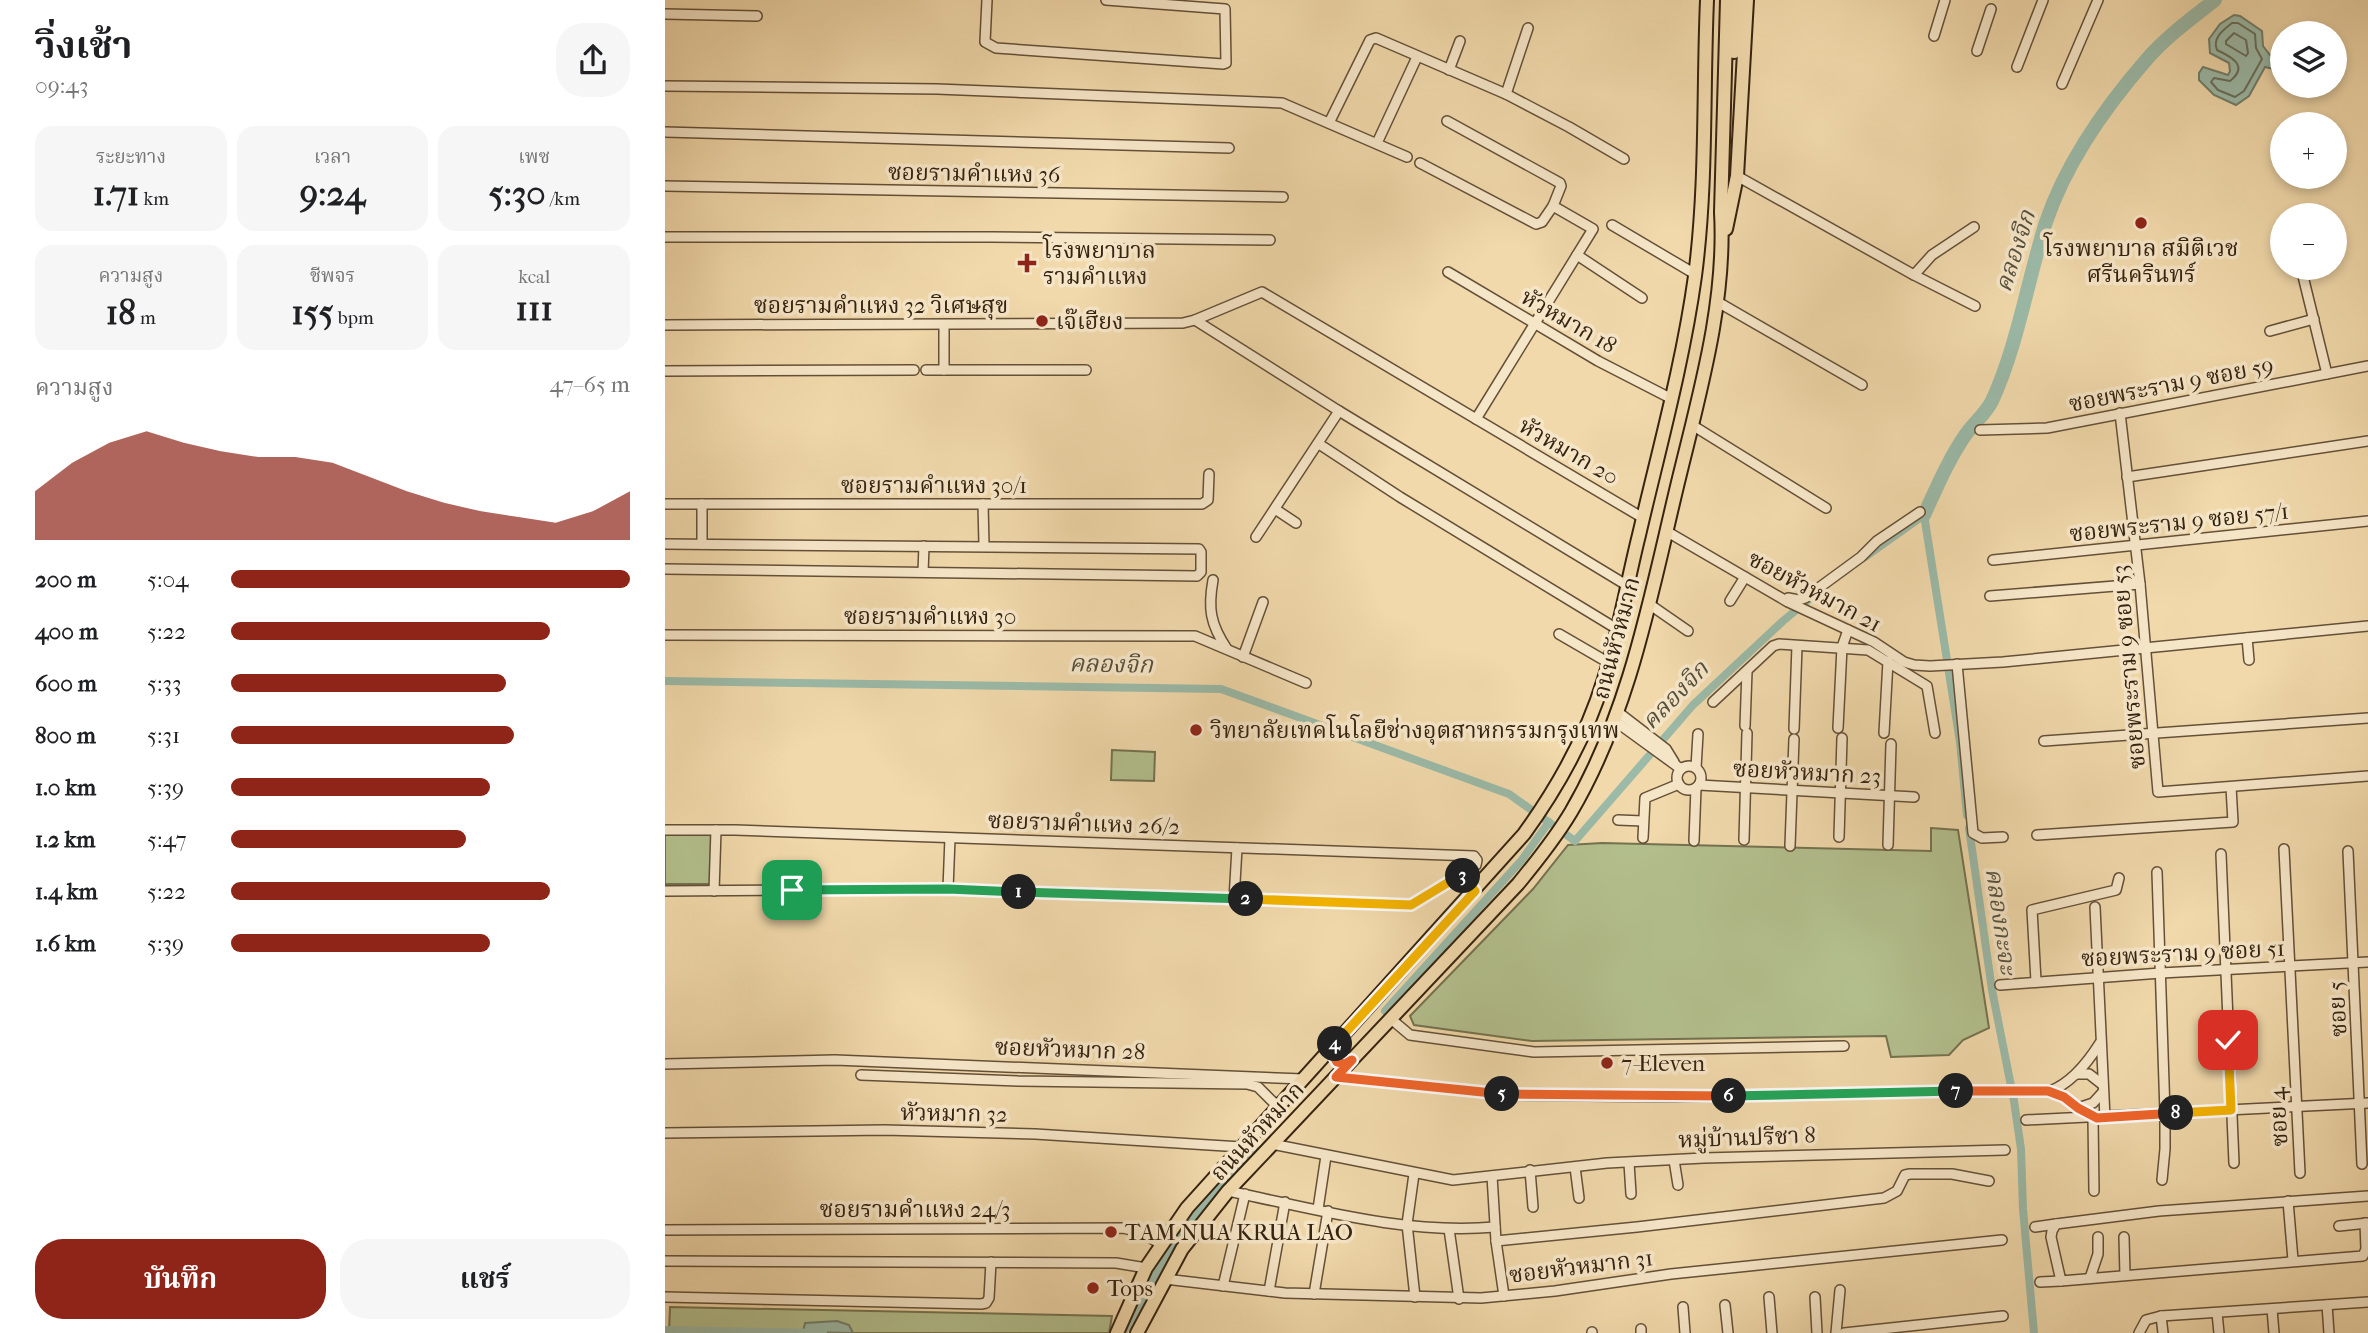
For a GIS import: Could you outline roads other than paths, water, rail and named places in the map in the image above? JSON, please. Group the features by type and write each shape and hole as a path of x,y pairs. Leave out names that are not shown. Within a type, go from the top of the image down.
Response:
{"main road":[{"name":"ถนนหัวหมาก","path":"1117,1330 1146,1268 1187,1208 1515,846 1549,800 1586,727 1609,663 1671,399 1695,274 1703,169 1707,0"},
{"name":"ถนนหัวหมาก","path":"1137,1333 1182,1249 1228,1191 1518,884 1570,813 1617,717 1638,650 1710,344 1723,243 1721,212 1727,0"},
{"path":"1723,151 1732,92 1736,0"},
{"path":"1723,243 1737,176 1747,0"},
{"path":"1647,501 1654,510 1660,512 1672,506"},
{"path":"1638,538 1650,532 1654,534 1661,550"},
{"path":"1336,1044 1333,1055 1337,1062 1345,1064 1352,1060"},
{"path":"1290,1093 1299,1090 1306,1093 1309,1100 1306,1109"}],"street":[{"path":"987,0 985,41 996,48 1223,64 1226,62 1225,9 1106,0"},
{"path":"1934,36 1945,0"},
{"path":"2017,67 2043,0"},
{"path":"2062,84 2098,0"},
{"path":"1977,51 1991,9"},
{"path":"665,14 757,16"},
{"path":"1506,94 1528,28"},
{"path":"1329,123 1373,38 1506,94 1624,159"},
{"path":"1449,70 1460,41"},
{"path":"1377,143 1417,57"},
{"path":"665,86 937,89 1282,103 1407,157"},
{"path":"1420,163 1537,223 1542,222 1553,206 1560,183 1447,121"},
{"path":"665,132 1229,148"},
{"path":"1737,176 1975,306"},
{"name":"ซอยรามคำแหง 36","path":"665,186 1283,197"},
{"path":"1476,419 1593,229 1553,206"},
{"path":"1612,225 1695,274"},
{"path":"1914,275 1940,249 1974,227"},
{"path":"665,237 1270,240"},
{"path":"1577,256 1642,298"},
{"name":"หัวหมาก 18","path":"1448,272 1598,362 1671,399"},
{"path":"2304,280 2327,374"},
{"name":"ซอยรามคำแหง 32 วิเศษสุข","path":"665,325 1182,323 1252,295 1265,293 1476,419"},
{"path":"1716,301 1862,385"},
{"path":"2270,331 2314,319"},
{"path":"1195,320 1627,586"},
{"path":"944,325 944,370"},
{"name":"ซอยพระราม 9 ซอย 59","path":"1980,430 2047,428 2368,366"},
{"path":"665,371 914,370"},
{"path":"926,370 1086,370"},
{"path":"1256,537 1339,411"},
{"name":"ซอยพระราม 9 ซอย 53","path":"2120,413 2140,584 2158,792 2368,776"},
{"name":"หัวหมาก 20","path":"1476,419 1643,517"},
{"path":"1692,425 1826,508"},
{"path":"2127,477 2368,441"},
{"path":"1319,444 1400,497 1617,629"},
{"name":"ซอยรามคำแหง 30/1","path":"665,504 1202,504 1208,500 1209,474"},
{"path":"702,504 702,544"},
{"path":"983,504 983,545"},
{"path":"1275,509 1296,523"},
{"path":"1785,600 1805,598 1861,557 1877,541 1920,512"},
{"name":"ซอยพระราม 9 ซอย 57/1","path":"1993,560 2368,521"},
{"name":"ซอยหัวหมาก 21","path":"1666,531 1785,600 1874,642 1904,662 1930,666 2368,626"},
{"path":"665,544 1199,549 1201,572 1197,576 665,569"},
{"path":"923,572 924,546"},
{"path":"1730,601 1745,577"},
{"path":"1213,580 1209,603 1211,616 1216,633 1228,650 1306,683"},
{"path":"1990,596 2140,584"},
{"path":"1244,657 1263,602"},
{"path":"1649,604 1688,631"},
{"path":"1839,838 1842,647 1848,630"},
{"path":"1559,634 1609,663"},
{"name":"ซอยรามคำแหง 30","path":"665,635 1195,636 1228,650"},
{"path":"2247,638 2249,660"},
{"path":"1713,702 1773,646 1868,650 1927,686 1935,733"},
{"path":"1790,846 1797,646"},
{"path":"1884,733 1888,661"},
{"path":"1955,665 1973,833 1982,838 2003,837"},
{"path":"1744,841 1747,671"},
{"path":"1617,717 1664,752 1678,766 1696,768"},
{"path":"2043,741 2368,718"},
{"name":"ซอยหัวหมาก 23","path":"1697,734 1696,768 1701,778 1697,786"},
{"path":"1888,845 1891,744"},
{"path":"1643,838 1645,798 1679,784 1678,766"},
{"name":"ซอยหัวหมาก 23","path":"1679,784 1689,790 1697,786 1914,797"},
{"path":"1694,841 1697,786"},
{"path":"2037,835 2233,822 2231,787"},
{"path":"1618,820 1643,821"},
{"name":"ซอยรามคำแหง 26/2","path":"665,830 1477,858 1476,865 1462,874"},
{"path":"714,891 716,830"},
{"path":"948,889 950,838"},
{"path":"1234,899 1237,848"},
{"name":"ซอย 4","path":"2284,849 2300,1173"},
{"name":"ซอย 5","path":"2348,851 2364,1103 2362,1164"},
{"path":"2221,854 2234,1163"},
{"path":"2157,872 2165,1113 2162,1180"},
{"path":"665,891 948,889 1411,905 1462,874 1475,891"},
{"path":"2036,981 2032,910 2116,890 2119,878"},
{"path":"2094,1191 2098,1118 2103,1088 2095,907"},
{"name":"ซอยพระราม 9 ซอย 51","path":"2000,985 2368,962"},
{"path":"1391,1019 1410,1035 1534,1052 1844,1046"},
{"path":"2048,1091 2059,1087 2076,1074 2101,1042"},
{"name":"ซอยหัวหมาก 28","path":"665,1064 835,1060 1303,1079"},
{"path":"2076,1074 2093,1075 2103,1088"},
{"path":"861,1075 1018,1081 1247,1084 1258,1087 1278,1107"},
{"path":"1336,1077 1513,1095 1675,1097 2048,1091 2064,1097 2098,1118"},
{"path":"2078,1108 2092,1104 2103,1088"},
{"path":"2026,1120 2364,1103"},
{"name":"หัวหมาก 32","path":"665,1133 912,1131 1035,1134 1241,1147"},
{"name":"หมู่บ้านปรีชา 8","path":"1272,1144 1453,1180 1529,1170 1674,1160 2005,1150"},
{"path":"1314,1294 1327,1156"},
{"path":"1674,1160 1678,1185"},
{"path":"1629,1163 1631,1194"},
{"path":"1575,1167 1579,1198"},
{"path":"1529,1170 1533,1207"},
{"path":"1415,1174 1406,1224 1415,1297"},
{"path":"1496,1241 1884,1198 1897,1191 1905,1175 1910,1174 1952,1174 1989,1181"},
{"path":"1492,1176 1496,1241 1504,1296"},
{"path":"1228,1191 1406,1224 1450,1229 1495,1227"},
{"path":"1223,1286 1245,1194"},
{"path":"2035,1227 2118,1214 2368,1196"},
{"path":"2288,1201 2293,1260"},
{"path":"1269,1292 1285,1202"},
{"path":"2040,1282 2363,1256 2366,1249 2366,1223 2339,1226"},
{"path":"2056,1224 2052,1237 2061,1281"},
{"name":"ซอยรามคำแหง 24/3","path":"665,1230 1123,1228 1140,1232 1161,1244"},
{"path":"1450,1229 1459,1299"},
{"path":"2090,1278 2098,1254 2098,1237"},
{"path":"2124,1237 2125,1275"},
{"name":"ซอยหัวหมาก 31","path":"1165,1279 1269,1292 1459,1299 1555,1291 1671,1274 2003,1240"},
{"path":"665,1261 1116,1263 1146,1268"},
{"path":"665,1297 981,1304 986,1303 989,1298 991,1262"},
{"path":"1836,1333 1840,1290"},
{"path":"1769,1297 1772,1333"},
{"path":"1815,1297 1817,1333"},
{"path":"2139,1333 2145,1320 2161,1316 2368,1302"},
{"path":"2327,1305 2329,1333"},
{"path":"1725,1306 1728,1333"},
{"path":"1683,1307 1685,1333"},
{"path":"2272,1309 2274,1333"},
{"path":"2217,1312 2219,1333"},
{"path":"1844,1333 1905,1330 2003,1315"},
{"path":"2161,1316 2163,1333"}],"water":[{"path":"2234,15 2240,16 2262,31 2263,46 2270,55 2270,68 2265,67 2249,96 2236,105 2214,95 2199,80 2203,67 2228,75 2230,71 2229,63 2210,53 2209,39 2220,24"},
{"path":"837,1321 849,1325 853,1333 803,1332 805,1323"}],"waterway":[{"name":"คลองจิก","path":"1924,515 1960,444 1987,410 2001,380 2046,222 2064,178 2102,116 2147,59 2171,35 2215,0"},
{"name":"คลองกะจะ","path":"1865,557 1924,515 1960,742 1967,815"},
{"name":"คลองจิก","path":"665,681 1221,689 1509,794 1575,841 1693,705 1813,596"},
{"path":"1385,1011 1521,861 1549,822"},
{"name":"คลองกะจะ","path":"1969,828 1992,990 2021,1149 2023,1209 2034,1333"},
{"path":"1121,1333 1190,1222 1254,1149"},
{"path":"665,1330 823,1333"}],"place":[{"name":"โรงพยาบาล สมิติเวช ศรีนครินทร์","path":"2141,223"},
{"name":"โรงพยาบาล รามคำแหง","path":"1027,263"},
{"name":"เจ๊เฮียง","path":"1042,321"},
{"name":"วิทยาลัยเทคโนโลยีช่างอุตสาหกรรมกรุงเทพ","path":"1196,730"},
{"name":"7-Eleven","path":"1607,1063"},
{"name":"TAM NUA KRUA LAO","path":"1111,1232"},
{"name":"Tops","path":"1093,1288"}]}
